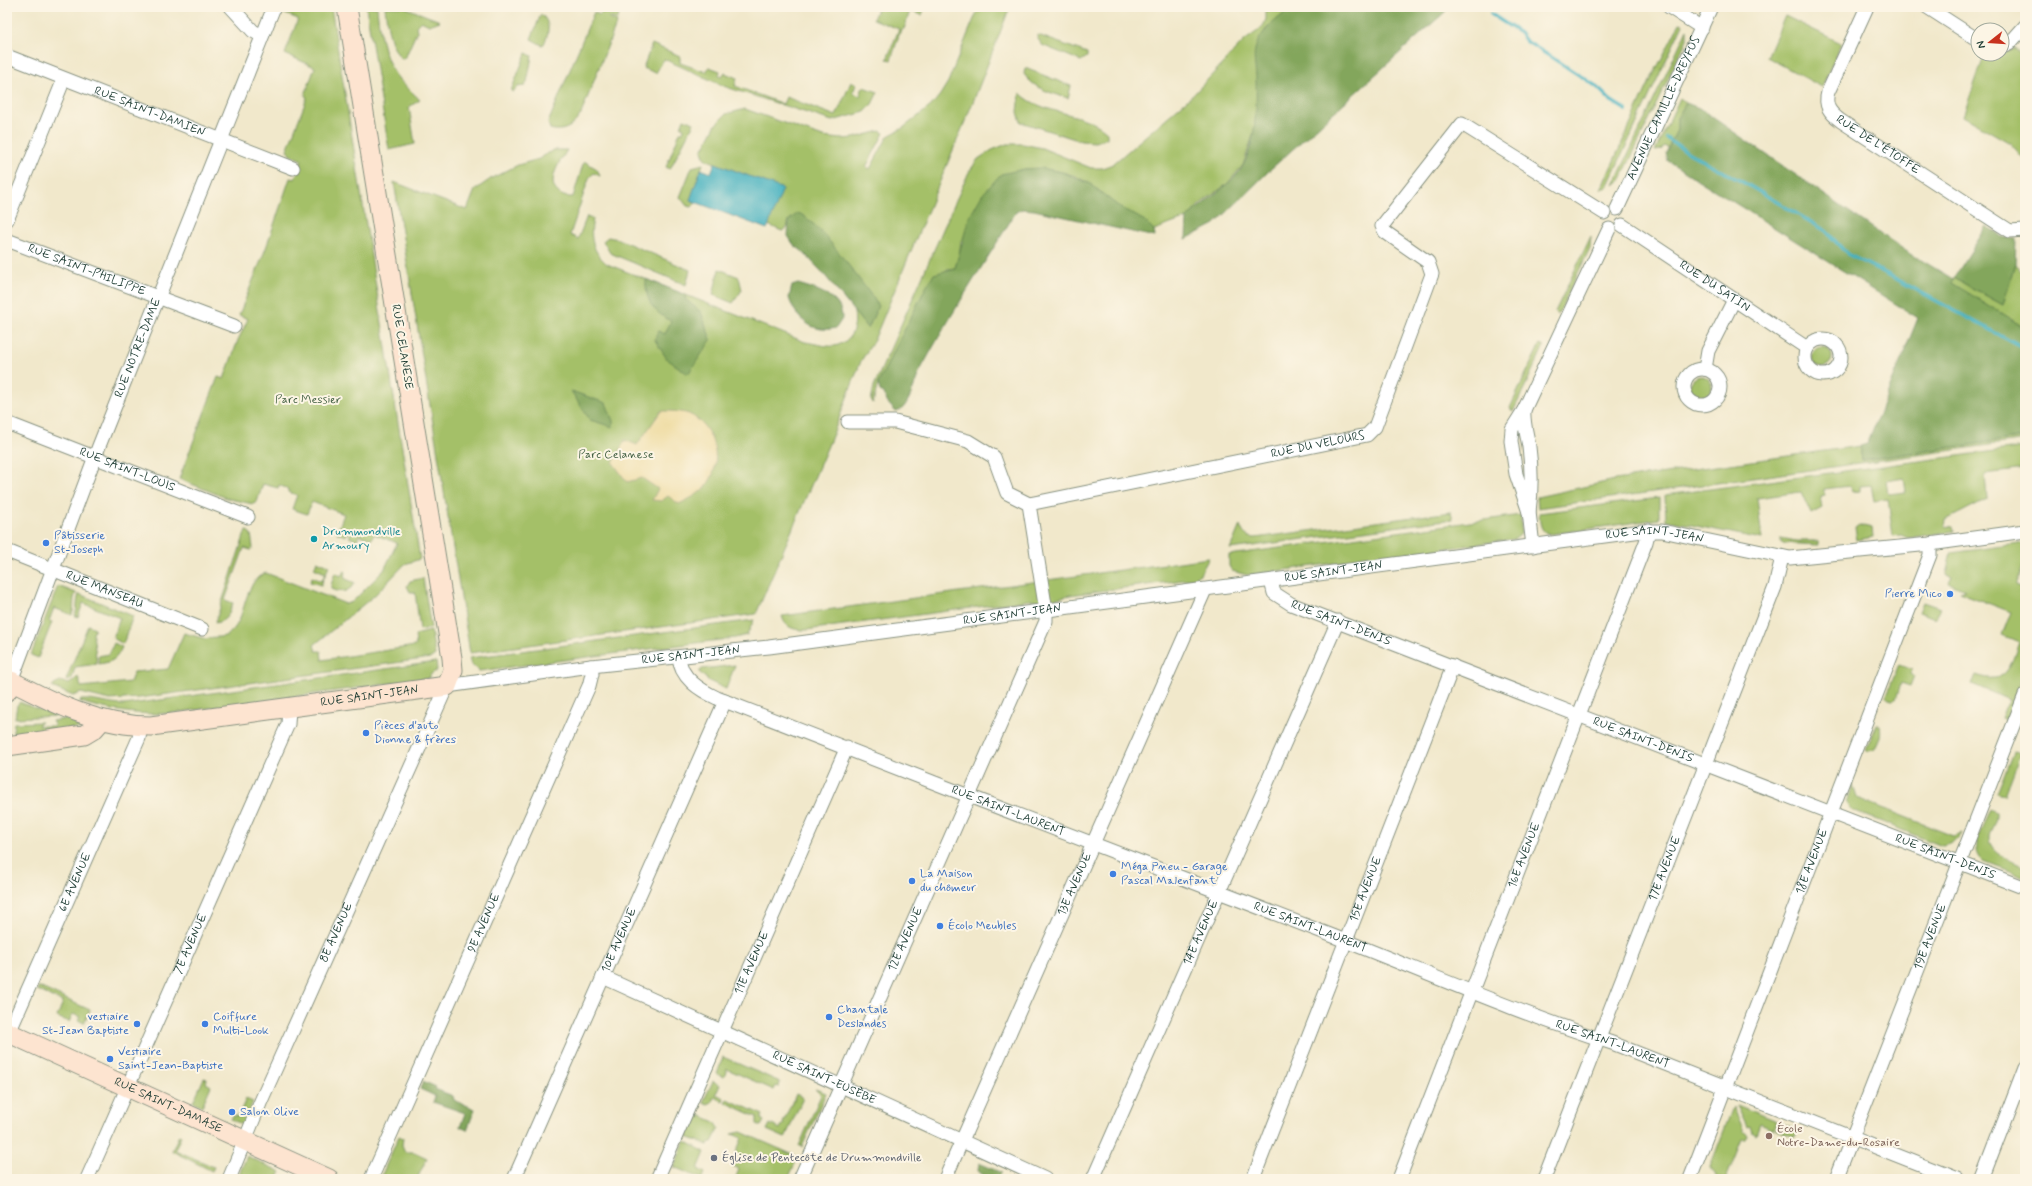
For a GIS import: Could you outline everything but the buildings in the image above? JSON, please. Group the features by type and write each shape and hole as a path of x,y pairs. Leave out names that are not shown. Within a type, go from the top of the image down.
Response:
{"street":[{"path":"230,7 253,31 262,36"},
{"name":"RUE NOTRE-DAME","path":"8,684 53,570 95,457 274,7"},
{"name":"RUE CELANESE","path":"347,7 452,652 453,670 447,686"},
{"path":"1669,7 1702,28"},
{"name":"AVENUE CAMILLE-DREYFUS","path":"1617,209 1711,7"},
{"name":"RUE DE L'ÉTOFFE","path":"1867,7 1828,92 1826,100 1828,109 1841,121 1999,224 2010,230 2025,230"},
{"path":"1927,7 1970,35"},
{"path":"2010,43 2025,26"},
{"name":"RUE SAINT-DAMIEN","path":"7,56 222,139 292,168"},
{"path":"7,220 64,79"},
{"name":"RUE DU VELOURS","path":"1029,504 1367,435 1375,427 1432,274 1428,262 1385,232 1382,226 1462,124 1604,214"},
{"path":"1533,546 1529,512 1518,482 1511,441 1512,429 1524,410 1616,227 1623,216 1617,209 1609,209 1604,214 1603,222 1616,227"},
{"name":"RUE DU SATIN","path":"1616,227 1734,300 1807,348"},
{"name":"RUE SAINT-PHILIPPE","path":"7,240 234,326"},
{"path":"1705,369 1708,352 1734,300"},
{"path":"848,422 895,422 968,441 994,456 1007,493 1029,504 1046,611"},
{"name":"RUE SAINT-LOUIS","path":"7,423 248,518"},
{"name":"RUE SAINT-JEAN","path":"8,684 68,709 102,720 141,726 165,725 591,666 679,657 1046,611 1649,530 1782,557 1813,557 1930,544 2025,531"},
{"name":"16E AVENUE","path":"1399,1179 1579,716 1646,542 1649,530"},
{"name":"18E AVENUE","path":"1690,1179 1832,814 1930,555 1930,544"},
{"name":"RUE MANSEAU","path":"7,552 202,629"},
{"name":"17E AVENUE","path":"1544,1179 1775,587 1782,557"},
{"name":"RUE SAINT-DENIS","path":"1270,582 1274,593 1284,601 2025,888"},
{"name":"13E AVENUE","path":"945,1179 1205,590"},
{"name":"12E AVENUE","path":"800,1179 968,794 1046,621 1046,611"},
{"name":"14E AVENUE","path":"1093,1179 1220,893 1338,621"},
{"name":"RUE SAINT-LAURENT","path":"679,657 683,671 691,682 703,691 726,701 1346,941 1472,992 1599,1039 1957,1179"},
{"name":"9E AVENUE","path":"371,1179 589,686 592,674 591,666"},
{"name":"15E AVENUE","path":"1253,1179 1453,666"},
{"name":"8E AVENUE","path":"229,1179 261,1101 447,686"},
{"name":"19E AVENUE","path":"1836,1179 2025,694"},
{"name":"10E AVENUE","path":"514,1179 726,701"},
{"name":"7E AVENUE","path":"87,1179 288,724 289,708"},
{"path":"7,746 84,734 91,732 102,720"},
{"name":"6E AVENUE","path":"8,1034 139,738 141,726"},
{"name":"11E AVENUE","path":"657,1179 847,747"},
{"name":"RUE SAINT-EUSÈBE","path":"604,977 1045,1179"},
{"name":"RUE SAINT-DAMASE","path":"8,1034 329,1179"},
{"path":"1982,1179 2025,1067"}],"green space":[{"name":"Parc Messier","path":"286,7 331,7 420,559 405,564 375,595 314,645 316,651 321,651 322,660 415,646 415,635 431,631 435,655 431,658 139,698 110,700 81,693 73,696 52,687 60,681 69,684 78,677 81,687 130,682 134,672 168,669 184,633 206,639 225,636 236,626 253,583 266,573 346,604 352,602 384,570 397,543 374,534 372,539 359,535 357,540 349,537 351,534 347,533 346,536 337,533 344,514 312,502 307,514 292,509 297,495 288,492 288,489 279,485 278,488 263,484 257,502 253,504 229,499 179,479 218,377 224,379 238,340 248,319 239,315 266,248 290,178 295,179 302,160 290,155 287,150 307,98 305,95 315,67 285,54 298,19 283,13"},
{"path":"366,7 377,7 381,35 385,53 389,62 400,81 420,100 409,107 415,144 389,150"},
{"path":"385,7 404,7 440,21 429,25 421,21 416,26 417,31 406,56 402,59 391,41"},
{"path":"604,7 622,7 617,20 608,18 617,22 581,114 568,128 560,130 550,129 548,123 594,12 600,15"},
{"path":"878,7 925,7 922,15 910,11 904,29 901,29 891,60 887,59 899,29 873,19"},
{"name":"Parc Celanese","path":"982,7 1010,7 973,102 874,340 861,361 833,434 756,614 470,653 394,182 467,210 475,190 492,178 518,165 539,159 553,150 567,150 557,166 553,178 555,189 560,194 573,197 584,161 597,169 600,176 594,173 589,178 570,235 578,239 587,216 593,219 593,244 598,255 607,264 805,342 834,346 845,341 852,332 855,321 853,309 868,329 789,220 787,228 782,231 768,225 783,189 705,159 702,151 716,124 726,114 745,109 823,137 841,139 854,138 880,131 884,133 866,167 870,169 888,136 903,128 931,106 940,95 948,82 976,14"},
{"path":"1266,7 1292,7 1265,30 1254,132 1243,165 1227,184 1200,204 1187,218 1154,230 1141,220 1118,207 1093,186 1082,179 1058,171 1024,169 961,241 959,256 955,268 947,269 878,383 873,403 871,401 874,386 952,209 969,172 978,159 992,150 1007,144 1023,144 1042,148 1091,168 1102,168 1113,164 1193,95 1244,41 1263,27 1266,19"},
{"path":"1292,7 1446,7 1445,12 1272,168 1215,224 1186,239 1187,218 1233,179 1244,164 1251,144 1255,123 1256,76 1254,57 1257,43 1265,31"},
{"path":"541,14 548,24 546,40 542,45 531,39"},
{"path":"1785,16 1841,43 1822,87 1767,57"},
{"path":"1680,23 1683,24 1607,187 1601,189 1651,79"},
{"path":"1687,29 1687,39 1621,179 1614,185"},
{"path":"1038,35 1087,53 1087,57 1081,61 1042,45 1038,39"},
{"path":"652,44 680,56 680,63 706,72 709,67 720,71 719,76 722,77 725,73 737,78 735,86 783,104 786,97 836,116 851,82 856,84 853,93 860,96 863,87 878,92 872,104 865,112 832,121 726,87 664,59 656,73 643,68"},
{"path":"2015,48 2025,57 2025,160 2010,143 1963,116 1982,62 2010,62 2010,50"},
{"path":"526,53 532,56 527,82 525,86 517,87 513,92 511,91"},
{"path":"1025,68 1071,86 1068,98 1038,87 1024,74"},
{"path":"1020,93 1040,106 1087,120 1097,125 1107,132 1107,138 1096,142 1081,141 1021,122 1018,112"},
{"path":"1680,98 1686,103 1677,118 1677,130 1668,148 1664,146 1661,150 1655,151"},
{"path":"1686,103 1699,108 1906,251 1953,279 1952,283 2025,328 2025,437 1862,460 1860,446 1867,444 1918,318 1668,161 1666,153 1677,130 1677,118"},
{"path":"684,119 694,123 670,169 666,167 680,132 683,132 684,128 681,127"},
{"path":"703,164 690,200 696,203 692,207 687,206 680,197 692,167"},
{"path":"1041,168 1062,172 1089,183 1118,206 1145,221 1154,230 1155,237 1034,210 1022,209 1016,212 955,309 932,349 918,374 905,406 896,412 887,402 884,393 880,391 878,383 925,289 934,274 955,268 969,218 982,195 1001,174 1024,169"},
{"path":"798,213 816,226 827,238 874,299 878,306 868,329 823,273 802,251 794,245 788,236 789,220"},
{"path":"1987,226 2002,237 2016,239 2015,264 2003,305 1954,278"},
{"path":"1591,236 1590,248 1558,315 1555,312"},
{"path":"608,237 618,239 690,270 686,285 610,253 603,241"},
{"path":"2015,264 2025,273 2025,328 1951,283 1954,278 2003,305"},
{"path":"719,269 739,277 742,290 733,303 713,295"},
{"path":"646,279 686,295 685,299 701,312 711,340 688,374 667,359 655,340 658,331 665,334 671,321 654,309 648,299"},
{"path":"798,284 820,291 833,299 841,311 842,319 836,328 820,329 813,327 801,318 792,306 789,298 792,286"},
{"path":"1540,344 1544,346 1513,412 1510,408"},
{"path":"1818,347 1826,347 1832,353 1832,361 1826,367 1818,367 1812,361 1812,353"},
{"path":"1701,376 1705,377 1711,383 1711,391 1705,397 1701,398 1697,397 1691,391 1690,387 1691,383 1697,377"},
{"path":"571,391 606,403 613,421 613,427 590,420"},
{"path":"2025,437 2025,440 1538,508 1537,497 1615,480 1860,446 1862,460"},
{"path":"2025,447 2025,469 1985,474 1987,499 1946,520 1945,526 1953,527 1954,531 1908,538 1901,535 1893,536 1888,499 1874,501 1871,485 1860,486 1860,491 1852,492 1850,486 1824,489 1824,495 1820,496 1822,508 1811,514 1801,492 1757,498 1762,539 1666,520 1665,495","holes":["1904,478 1906,492 1888,494 1886,481"]},
{"path":"1659,498 1659,519 1552,534 1545,532 1540,524 1539,513"},
{"path":"1451,512 1453,519 1230,549 1240,525 1245,534 1249,537 1255,538"},
{"path":"1521,515 1521,534 1515,539 1247,575 1232,571 1229,566 1229,555"},
{"path":"1859,525 1872,528 1873,537 1857,540 1855,528"},
{"path":"246,530 251,534 253,548 251,550 244,548 225,600 233,603 229,614 222,621 215,623"},
{"path":"1781,538 1796,541 1818,541 1819,545 1781,543"},
{"path":"2025,543 2025,562 2016,585 2023,588 2021,594 2025,596 2025,671 2006,720 2001,718 2009,700 1972,684 1976,675 1986,678 1995,678 2006,672 2010,666 2019,642 2002,635 2011,612 1959,592 1965,590 1949,583 1952,577 1946,574 1951,553"},
{"path":"1209,558 1200,574 1191,579 1070,595 1045,601 1030,600 806,630 791,628 785,623 782,616"},
{"path":"317,561 329,566 321,585 310,582 312,577 322,581 325,573 314,568"},
{"path":"344,571 346,572 344,578 355,583 347,590 341,592 331,589 335,573 341,576"},
{"path":"423,578 431,628 420,630 415,592 410,592 407,586 410,581"},
{"path":"58,586 76,593 72,615 54,608 49,621 52,622 38,658 31,655"},
{"path":"79,594 133,616 123,644 113,638 120,618 83,603 78,617 75,616"},
{"path":"1923,602 1940,608 1935,618 1919,612"},
{"path":"754,620 747,635 735,638 479,671 471,665 469,658"},
{"path":"88,625 95,628 93,634 97,664 75,667 72,678 68,681 66,680"},
{"path":"114,643 122,647 118,654 111,661 99,664 98,656 109,654"},
{"path":"436,662 437,670 430,675 430,678 173,713 149,714 126,712 80,702 81,700 86,700 124,705"},
{"path":"1899,664 1912,669 1910,674 1914,676 1910,686 1901,683 1896,699 1892,700 1886,697"},
{"path":"735,665 726,689 709,681 699,672 702,669"},
{"path":"20,702 56,716 15,718 17,705"},
{"path":"65,719 85,727 15,738 13,732 14,723 41,722 38,726 55,726 52,721"},
{"path":"1877,725 1880,725 1881,729 1879,741 1874,750 1868,751 1866,749"},
{"path":"2013,752 2019,753 2020,755 2005,795 1997,793"},
{"path":"1853,785 1857,798 1953,836 1961,833 1953,842 1942,846 1852,810 1847,802"},
{"path":"1990,810 1996,813 1989,839 1991,845 2007,859 2025,867 2025,877 1983,861 1979,856 1977,843 1981,829"},
{"path":"39,987 90,1010 84,1023 78,1020 80,1017 73,1014 69,1022 57,1017 63,1002 37,990"},
{"path":"723,1057 780,1082 779,1087 776,1086 774,1090 727,1069 724,1077 717,1074"},
{"path":"204,1078 207,1079 206,1083 211,1086 202,1106 193,1102"},
{"path":"423,1081 436,1087 435,1089 453,1096 454,1100 475,1109 467,1130 460,1127 465,1113 433,1102 435,1096 420,1089"},
{"path":"713,1081 720,1085 716,1094 724,1098 723,1101 714,1097 712,1102 708,1104 703,1102"},
{"path":"815,1089 826,1093 802,1147 799,1146 821,1095"},
{"path":"796,1094 803,1098 785,1138 767,1130 770,1124 780,1129 782,1125 784,1125 783,1123 793,1100 795,1100"},
{"path":"246,1099 253,1102 243,1125 231,1119 233,1116 238,1116"},
{"path":"727,1099 763,1115 761,1119 764,1121 761,1126 757,1124 757,1117 725,1102"},
{"path":"1737,1105 1777,1121 1774,1129 1760,1123 1756,1134 1752,1132 1750,1125 1747,1126"},
{"path":"1733,1107 1743,1128 1742,1129 1747,1135 1745,1139 1742,1139 1726,1179 1717,1179 1715,1173 1710,1167"},
{"path":"697,1114 715,1122 719,1128 712,1142 709,1142 708,1145 687,1137"},
{"path":"1779,1122 1798,1129 1795,1137 1776,1130"},
{"path":"741,1132 798,1157 788,1179 744,1179 736,1177 739,1169 731,1165 742,1138 732,1134"},
{"path":"179,1135 181,1136 175,1150 214,1167 212,1171 172,1151"},
{"path":"399,1136 403,1138 402,1145 405,1152 414,1152 427,1158 417,1179 380,1179"},
{"path":"685,1141 705,1152 698,1169 705,1173 702,1179 674,1167"},
{"path":"247,1156 281,1172 277,1179 237,1179"},
{"path":"979,1163 1002,1173 993,1178 987,1177 978,1171"}],"sand":[{"path":"661,411 686,413 698,420 711,437 714,447 716,458 715,468 711,478 705,487 693,497 679,504 668,496 661,501 652,500 658,489 642,478 627,482 613,463 625,440 637,445"}],"water":[{"path":"715,163 783,189 767,229 690,200 701,169 711,173"}],"waterway":[{"path":"1491,14 1520,33 1526,41 1596,86 1610,100 1626,110"},
{"path":"1666,138 1689,153 1748,185 1826,231 1847,254 1889,275 2025,349"}],"place":[{"name":"Drummondville Armoury","path":"314,539"},
{"name":"Pâtisserie St-Joseph","path":"46,543"},
{"name":"Pierre Mico","path":"1950,594"},
{"name":"Pièces d'auto Dionne & frères","path":"366,733"},
{"name":"Méga Pneu - Garage Pascal Malenfant","path":"1113,874"},
{"name":"La Maison du chômeur","path":"912,881"},
{"name":"Écolo Meubles","path":"940,926"},
{"name":"Chantale Deslandes","path":"829,1017"},
{"name":"vestiaire St-Jean Baptiste","path":"137,1024"},
{"name":"Coiffure Multi-Look","path":"205,1024"},
{"name":"Vestiaire Saint-Jean-Baptiste","path":"110,1059"},
{"name":"Salon Olive","path":"232,1112"},
{"name":"École Notre-Dame-du-Rosaire","path":"1769,1136"},
{"name":"Église de Pentecôte de Drummondville","path":"714,1158"}]}
